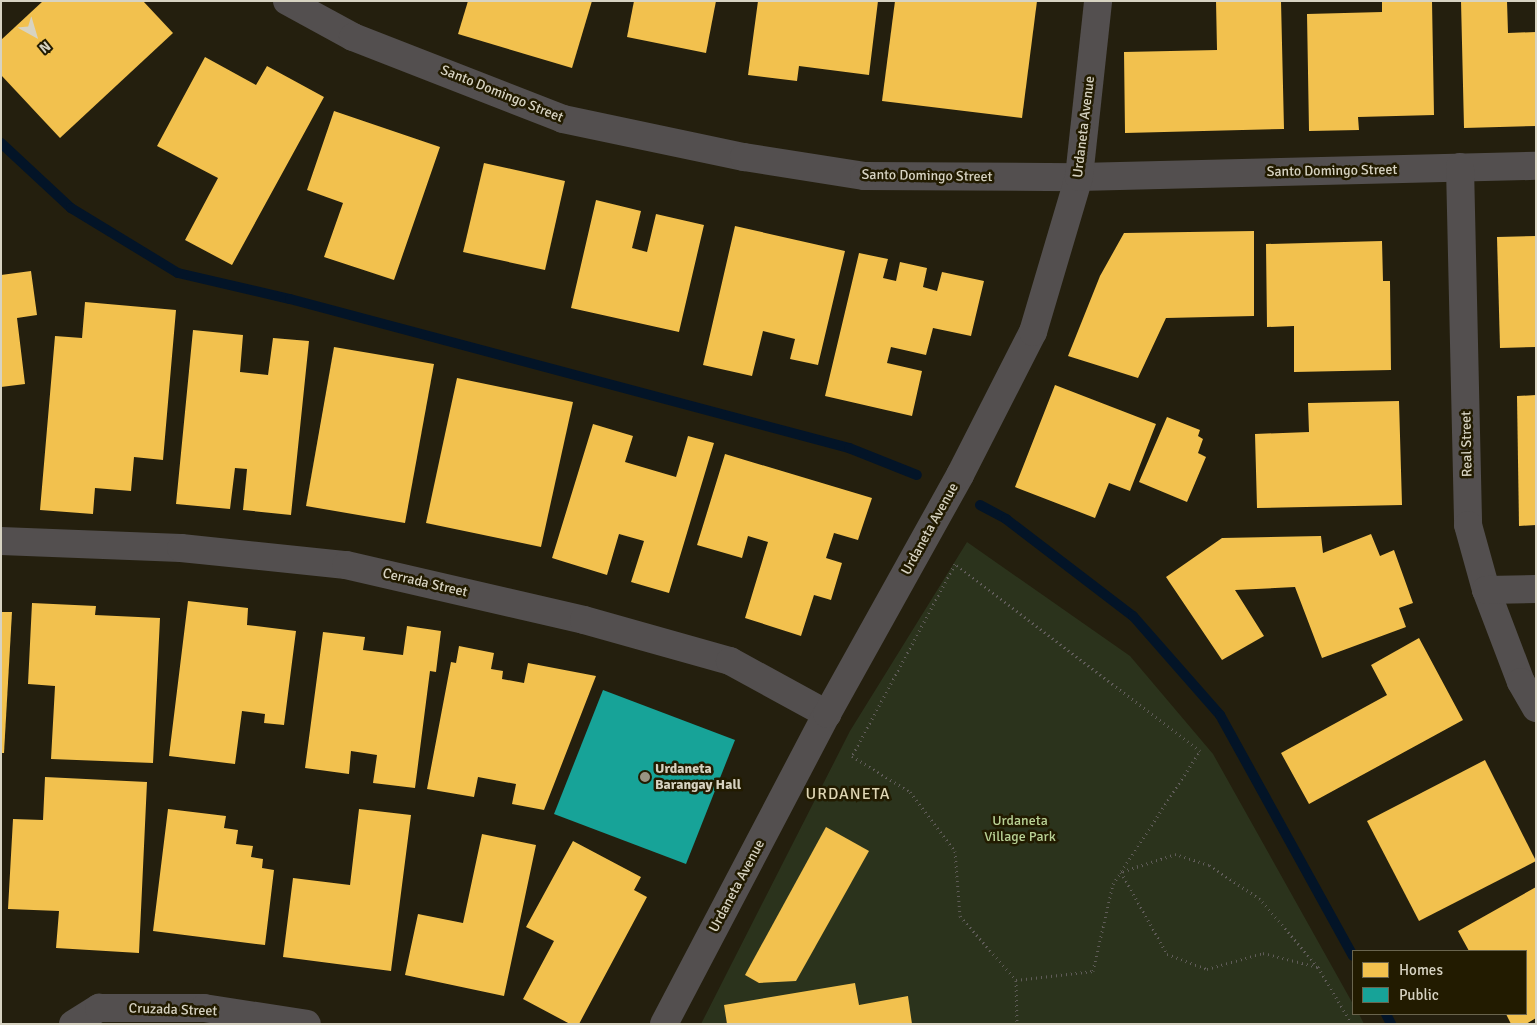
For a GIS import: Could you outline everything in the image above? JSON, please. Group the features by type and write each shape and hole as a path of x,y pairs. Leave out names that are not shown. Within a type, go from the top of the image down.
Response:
{"street":[{"name":"Santo Domingo Street","path":"287,1 354,37 562,119 744,158 864,176 1079,177 1536,166"},
{"name":"Urdaneta Avenue","path":"664,1024 828,714 960,475 1033,332 1079,177 1098,1"},
{"name":"Real Street","path":"1460,168 1468,524 1486,590 1521,682 1536,708"},
{"name":"Cerrada Street","path":"1,542 181,548 346,565 584,620 730,660 828,714"},
{"path":"1486,590 1536,589"},
{"name":"Cruzada Street","path":"73,1024 99,1008 204,1008 307,1024"}],"path":[{"path":"1016,980 1093,971 1113,884 1200,751 955,564 852,756 910,792 955,851 960,916 1016,980 1017,1024"},
{"path":"1121,872 1176,854 1209,865 1260,899 1318,968 1352,1024"},
{"path":"1121,872 1167,954 1207,969 1263,953 1318,968"}],"green space":[{"name":"Urdaneta Village Park","path":"967,542 1130,656 1213,754 1352,1002 1352,1015 1360,1015 1364,1024 701,1024 850,731"}],"building: Homes":[{"path":"43,1 143,1 173,33 60,138 1,75 1,40"},
{"path":"468,1 592,1 572,68 458,34"},
{"path":"634,1 716,1 706,53 627,37"},
{"path":"758,1 878,1 869,75 799,66 797,81 748,75"},
{"path":"895,1 1037,1 1022,118 882,101"},
{"path":"1216,1 1281,1 1284,129 1125,133 1124,52 1217,50"},
{"path":"1382,1 1432,1 1434,115 1358,117 1359,130 1309,131 1307,14 1382,12"},
{"path":"1461,1 1507,1 1508,33 1536,32 1536,126 1464,128"},
{"path":"205,57 256,85 267,66 324,97 232,265 185,240 218,178 157,146"},
{"path":"334,111 440,147 394,280 324,257 343,203 307,190"},
{"path":"484,163 565,181 545,270 463,252"},
{"path":"596,200 641,211 632,248 647,252 656,214 704,225 679,332 571,308"},
{"path":"735,226 845,251 818,365 790,359 795,339 763,331 752,376 703,365"},
{"path":"1254,231 1254,316 1166,318 1138,378 1068,356 1100,276 1124,233"},
{"path":"1536,236 1536,347 1500,348 1497,237"},
{"path":"1382,241 1383,281 1390,281 1391,370 1294,372 1294,326 1267,327 1266,244"},
{"path":"859,253 888,259 883,278 896,281 900,262 927,268 923,287 937,291 942,272 984,281 971,336 933,328 926,355 891,347 887,363 922,371 912,416 825,396"},
{"path":"31,271 37,315 17,318 25,384 1,387 1,275"},
{"path":"85,302 176,310 163,460 134,457 131,491 95,488 93,514 40,510 55,336 82,338"},
{"path":"193,330 243,335 240,372 268,375 273,338 309,341 291,515 243,510 247,469 235,468 230,509 176,504"},
{"path":"334,347 434,364 405,523 306,506"},
{"path":"457,378 573,402 541,547 426,523"},
{"path":"1055,385 1156,424 1130,491 1109,483 1095,518 1015,487"},
{"path":"1536,395 1536,525 1519,526 1517,396"},
{"path":"1399,401 1402,505 1257,508 1255,434 1309,432 1308,403"},
{"path":"1167,417 1200,430 1198,436 1203,439 1198,453 1206,457 1187,502 1139,482"},
{"path":"593,424 633,436 625,462 676,477 688,436 714,443 669,593 631,582 644,541 619,534 607,575 552,558"},
{"path":"725,454 872,498 858,540 834,533 826,558 842,563 831,600 814,595 801,636 745,618 768,542 748,536 742,558 697,545"},
{"path":"1371,534 1380,556 1394,550 1413,603 1399,608 1406,627 1322,658 1295,587 1235,590 1264,636 1222,660 1166,577 1222,538 1321,536 1323,553"},
{"path":"188,601 248,608 247,625 296,631 284,725 264,723 265,714 242,711 235,764 169,756"},
{"path":"32,603 96,606 95,615 160,618 153,763 51,759 55,686 28,684"},
{"path":"1,612 12,612 4,753 1,753"},
{"path":"407,626 441,631 436,672 430,671 415,788 373,783 377,755 351,751 349,774 305,768 323,632 365,637 363,650 403,655"},
{"path":"1419,638 1463,720 1309,804 1281,753 1387,695 1371,665"},
{"path":"459,646 494,653 491,669 503,671 502,679 524,683 528,663 596,676 544,810 512,804 516,784 478,777 474,797 427,789 451,662 456,663"},
{"path":"1485,760 1536,861 1419,921 1367,821"},
{"path":"45,777 147,782 139,953 56,948 59,911 8,909 13,819 43,820"},
{"path":"168,809 226,816 224,828 238,830 236,844 253,846 251,857 263,859 262,868 274,870 265,945 153,931"},
{"path":"359,809 411,815 391,971 283,957 293,878 350,885"},
{"path":"826,827 869,851 796,981 759,983 745,975"},
{"path":"482,834 536,845 504,996 405,975 418,914 463,923"},
{"path":"573,841 641,877 634,890 647,897 579,1024 570,1024 523,999 554,941 526,927"},
{"path":"1536,887 1536,1018 1526,1024 1511,1024 1506,1015 1527,1015 1527,950 1468,950 1458,931"},
{"path":"855,983 859,1005 908,996 912,1024 727,1024 724,1005"}],"building: Public":[{"name":"Urdaneta Barangay Hall","path":"603,690 735,740 686,864 554,814"}],"waterway":[{"path":"1,143 71,208 178,273 290,299 849,448 917,475"},
{"path":"980,505 1006,519 1133,616 1220,715 1352,954"},
{"path":"1386,1015 1391,1024"}],"place":[{"name":"Urdaneta Barangay Hall","path":"645,777"}],"district":[{"name":"URDANETA","path":"848,794"}]}
